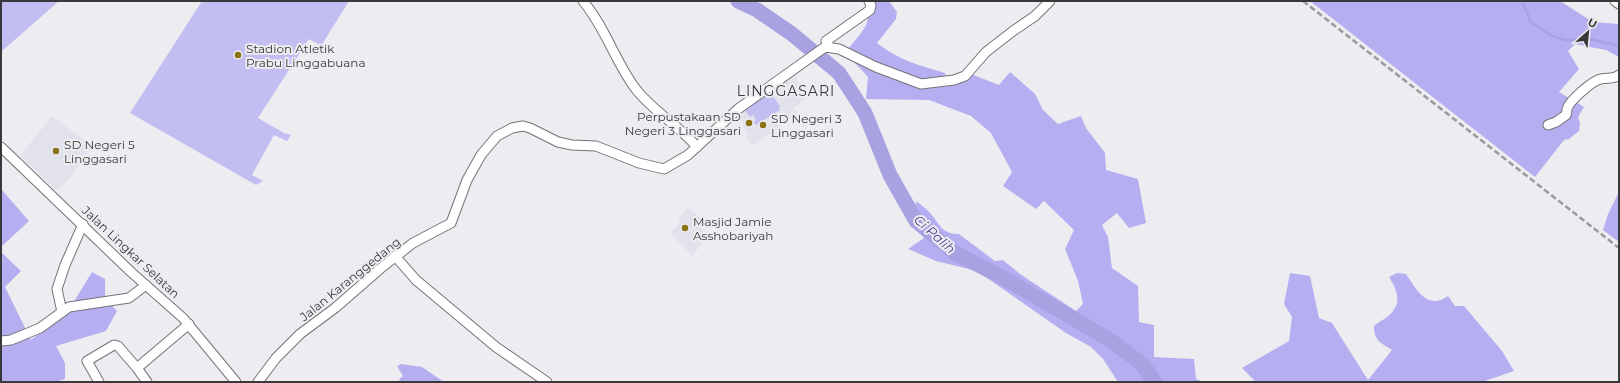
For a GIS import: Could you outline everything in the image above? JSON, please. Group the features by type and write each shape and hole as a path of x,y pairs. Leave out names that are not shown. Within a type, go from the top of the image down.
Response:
{"street":[{"path":"583,1 612,46 635,88 697,147"},
{"path":"869,6 862,15 826,40 827,47 848,52 876,67 921,84 954,80 965,76 986,52 1035,16 1050,1"},
{"path":"1615,1 1619,4"},
{"name":"Jalan Karanggedang","path":"258,382 276,358 300,334 335,308 394,256 413,243 451,223 466,180 481,155 497,136 512,128 523,126 558,142 572,145 596,146 640,163 664,169 671,163 678,162 697,147 738,109 805,60 827,47"},
{"path":"1548,125 1556,122 1566,115 1567,108 1576,97 1598,79 1614,79 1619,76"},
{"name":"Jalan Lingkar Selatan","path":"1,147 189,324 236,382"},
{"path":"62,312 57,289 65,265 83,224"},
{"path":"394,256 416,280 496,347 546,382"},
{"path":"1,341 11,340 40,328 69,307 129,298 146,285"},
{"path":"137,368 189,324"},
{"path":"97,381 91,371 88,360 115,344 148,382"}],"shaded area":[{"path":"1,1 59,1 1,52"},
{"path":"202,1 349,1 321,46 309,39 258,118 284,133 291,135 287,141 274,135 252,175 263,181 256,185 130,113"},
{"path":"867,1 889,1 897,12 896,19 877,43 885,49 909,61 945,73 947,84 971,74 999,85 1010,72 1035,94 1043,110 1058,124 1081,116 1086,128 1105,153 1106,170 1138,179 1146,223 1129,228 1117,213 1102,225 1108,237 1112,268 1138,286 1139,322 1154,325 1154,357 1194,359 1196,379 1203,382 1118,382 1103,359 1091,347 1066,333 977,271 936,261 908,249 924,238 917,229 916,201 928,211 942,228 953,234 959,234 995,261 1003,260 1020,274 1076,311 1083,304 1078,281 1065,249 1074,230 1044,201 1036,209 1003,186 1012,172 991,133 971,116 929,100 866,99 868,77 852,60 849,48 862,32 867,22"},
{"path":"1310,1 1560,1 1593,22 1619,24 1619,57 1606,50 1575,44 1568,51 1579,69 1559,92 1584,107 1578,117 1580,123 1579,131 1569,139 1564,140 1535,177"},
{"name":"SD Negeri 3 Linggasari","path":"793,74 809,97 794,108 798,114 752,146 746,137 748,136 739,113"},
{"path":"769,91 780,106 780,110 756,125 754,122 756,119 753,115 750,117 744,109"},
{"name":"SD Negeri 5 Linggasari","path":"52,116 92,146 72,176 57,190 20,156"},
{"path":"1,189 29,221 1,247"},
{"path":"1619,192 1619,242 1603,230 1608,214"},
{"path":"688,208 705,221 700,228 708,233 693,256 670,233 680,223 678,220"},
{"path":"1,252 21,271 5,287 31,340 60,317 75,300 92,272 105,279 105,298 117,311 106,331 56,346 65,363 65,379 55,382 1,382"},
{"path":"1290,273 1310,276 1319,318 1332,323 1368,380 1392,350 1379,341 1375,335 1374,326 1392,312 1397,303 1397,293 1389,277 1397,273 1406,274 1418,292 1426,299 1438,301 1448,296 1455,306 1464,306 1502,351 1514,371 1482,382 1256,382 1242,368 1289,341 1292,317 1284,304"},
{"path":"401,364 422,367 444,382 401,382 399,379 403,376 397,366"}],"waterway":[{"name":"Ci Palih","path":"738,1 757,10 792,34 839,73 865,113 890,175 916,221 955,253 1002,277 1110,340 1142,364 1155,382"},
{"path":"1522,1 1531,22 1550,35 1565,40 1590,39 1619,46"}],"railway":[{"path":"1303,1 1619,248"}],"place":[{"name":"Stadion Atletik Prabu Linggabuana","path":"238,55"},
{"name":"Perpustakaan SD Negeri 3 Linggasari","path":"749,123"},
{"name":"SD Negeri 3 Linggasari","path":"763,125"},
{"name":"SD Negeri 5 Linggasari","path":"56,151"},
{"name":"Masjid Jamie Asshobariyah","path":"685,228"}],"district":[{"name":"LINGGASARI","path":"786,91"}]}
